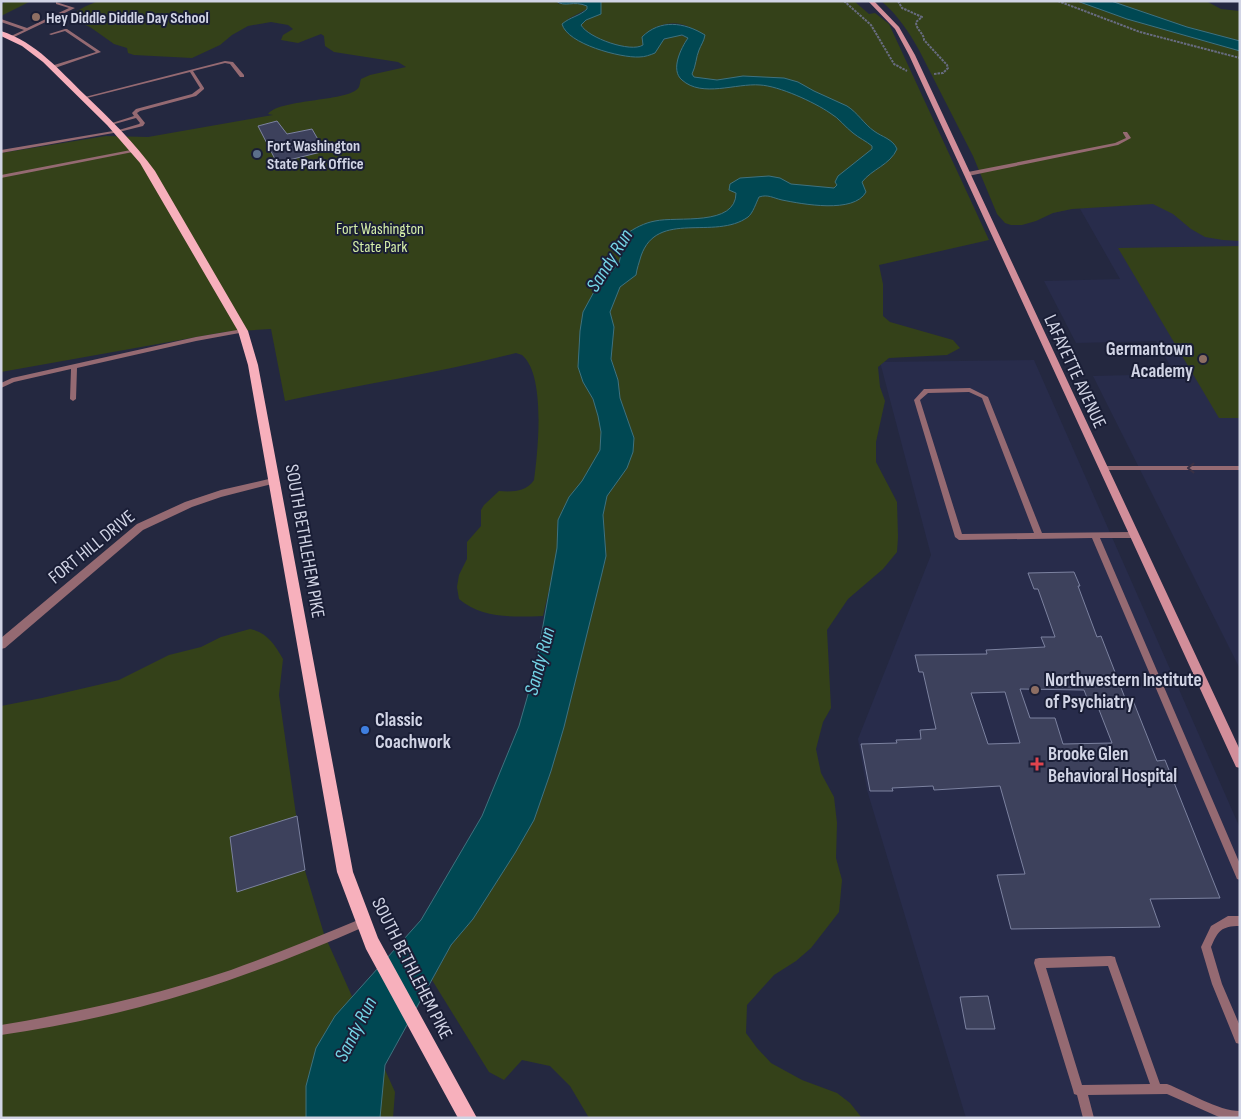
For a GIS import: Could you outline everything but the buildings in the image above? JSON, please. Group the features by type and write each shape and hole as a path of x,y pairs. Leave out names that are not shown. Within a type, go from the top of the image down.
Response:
{"main road":[{"name":"LAFAYETTE AVENUE","path":"871,1 891,20 903,36 1240,763"},
{"name":"SOUTH BETHLEHEM PIKE","path":"7,35 53,67 136,150 151,171 243,330 253,365 345,872 372,943 468,1118"}],"street":[{"name":"FORT HILL DRIVE","path":"1,645 140,527 160,515 191,502 273,481"}],"lane":[{"path":"7,35 28,30 74,8 57,3"},
{"path":"1,20 28,30"},
{"path":"51,34 66,30 99,52 53,67"},
{"path":"83,98 225,62 231,63 242,76"},
{"path":"1,152 115,128 141,125 143,122 134,113 138,110 194,95 202,88 192,71"},
{"path":"115,128 137,116"},
{"path":"968,174 1116,144 1129,138 1126,133"},
{"path":"1,177 136,150"},
{"path":"1,386 12,380 243,330"},
{"path":"73,399 74,366"},
{"path":"1039,536 985,397 970,390 926,391 917,400 959,537 1133,535"},
{"path":"1103,468 1240,468"},
{"path":"1094,536 1240,876"},
{"path":"1240,921 1228,921 1214,929 1206,947 1217,984 1240,1039"},
{"path":"1,1030 57,1022 115,1010 271,961 363,923"},
{"path":"1089,1118 1081,1091 1078,1090 1039,963 1111,961 1157,1089"},
{"path":"1081,1091 1167,1089 1219,1112 1240,1116"}],"path":[{"path":"844,1 875,30 894,65 911,72"},
{"path":"898,1 902,8 917,13 922,18 916,22 916,27 924,37 924,40 948,68 943,73 929,74"},
{"path":"1058,1 1140,32 1240,58"}],"shaded area":[{"name":"Germantown Academy","path":"1240,99 1240,669 1093,376 1175,374 1156,341 1076,343 1044,281 1120,279 1079,207 1015,222"},
{"name":"Brooke Glen Behavioral Hospital","path":"1034,360 1240,828 1240,1118 966,1118 867,790 858,739 931,555 880,362"}],"green space":[{"path":"6,1 31,1 1,16 1,5"},
{"name":"Fort Washington State Park","path":"98,1 556,1 559,4 587,6 587,9 568,19 567,33 600,50 621,54 646,48 676,35 688,38 684,44 703,41 689,27 670,23 652,29 642,37 643,45 637,47 620,46 610,43 592,35 581,25 601,7 601,1 854,1 869,14 875,13 889,24 989,240 879,265 883,284 883,316 890,322 953,340 960,348 947,355 889,358 878,367 880,387 885,401 876,442 876,462 897,502 897,552 883,569 848,599 827,630 831,708 823,722 816,749 821,773 834,797 837,823 836,858 842,880 839,912 811,948 796,961 774,975 747,1005 746,1033 771,1063 802,1080 837,1093 850,1103 862,1118 589,1118 570,1086 550,1066 522,1060 504,1080 489,1072 432,980 451,945 473,919 534,820 564,727 606,556 603,515 607,496 616,482 634,438 620,398 618,380 611,359 614,326 579,354 581,374 599,418 601,443 593,466 568,501 559,518 556,557 543,616 499,615 478,610 468,606 459,599 457,587 459,575 467,559 467,542 481,526 481,510 484,505 499,491 523,489 534,480 538,433 537,396 535,379 530,365 522,355 516,353 458,367 285,401 271,329 225,332 1,372 1,153 106,136 148,137 273,115 268,114 275,109 287,105 353,92 359,87 361,79 370,75 406,67 398,62 334,52 325,46 324,36 321,34 298,43 281,40 283,35 293,29 288,25 271,22 248,26 232,35 220,45 192,58 134,55 128,53 127,48 114,44 90,27 71,19 78,10"},
{"path":"881,1 1077,1 1127,19 1240,51 1240,241 1205,237 1191,229 1173,214 1153,204 1072,209 1053,213 1022,225 1005,223 997,214 973,156 919,50 902,24"},
{"path":"1111,1 1206,1 1221,9 1240,11 1240,41 1187,27"},
{"path":"1240,246 1240,418 1219,418 1118,248"},
{"path":"250,629 266,636 274,644 283,659 279,695 303,864 324,934 395,1092 393,1118 1,1118 1,706 119,680 169,655 201,647 221,637"}],"water":[{"name":"Sandy Run","path":"556,1 601,1 601,14 586,20 581,25 592,35 620,46 637,47 643,45 642,37 656,27 672,24 689,27 705,35 692,74 694,77 717,80 743,76 784,78 798,82 847,106 870,128 893,143 897,149 890,159 862,182 866,192 860,199 851,203 827,206 814,205 762,196 759,197 750,215 735,224 720,227 673,229 660,233 649,242 641,256 636,275 620,287 610,312 614,327 611,359 618,380 620,398 634,438 633,452 627,468 607,496 603,515 606,556 564,727 534,820 473,919 451,945 385,1065 380,1118 306,1118 306,1086 316,1048 335,1016 421,920 482,816 519,726 535,670 557,548 558,520 569,497 582,481 600,450 601,432 598,416 593,399 583,382 578,367 583,312 596,288 619,263 626,234 651,222 704,218 726,211 733,204 736,193 729,190 730,184 740,178 769,176 780,178 791,184 834,188 837,185 835,182 838,176 872,149 872,146 853,133 833,115 815,104 786,91 760,85 709,89 690,85 682,80 677,71 682,47 688,38 682,35 664,39 655,53 641,57 620,55 584,43 574,38 566,31 562,24 587,9 587,6 582,4 563,4"},
{"path":"1077,1 1111,1 1187,27 1240,41 1240,51 1127,19"}],"place":[{"name":"Hey Diddle Diddle Day School","path":"36,17"},
{"name":"Fort Washington State Park Office","path":"257,154"},
{"name":"Germantown Academy","path":"1203,359"},
{"name":"Northwestern Institute of Psychiatry","path":"1035,690"},
{"name":"Classic Coachwork","path":"365,730"},
{"name":"Brooke Glen Behavioral Hospital","path":"1037,764"}]}
